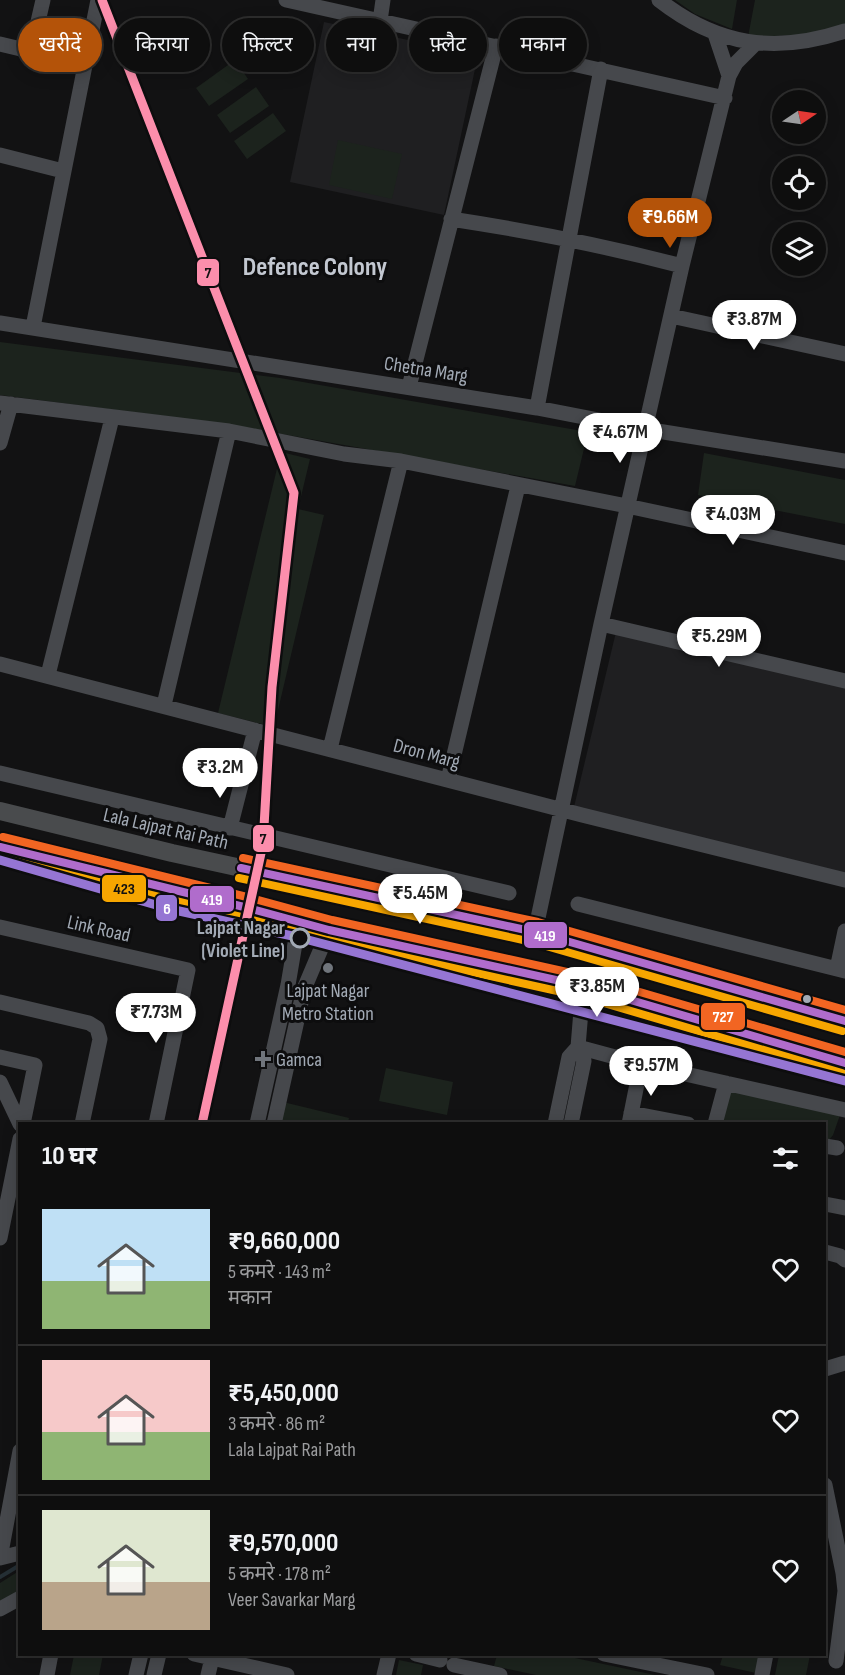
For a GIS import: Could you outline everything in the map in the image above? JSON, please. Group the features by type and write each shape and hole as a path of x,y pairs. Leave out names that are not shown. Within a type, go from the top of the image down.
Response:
{"main road":[{"name":"Lala Lajpat Rai Path","path":"0,811 172,853 535,932 845,1021"},
{"path":"0,847 299,920 329,930 583,986 845,1064"}],"street":[{"path":"39,18 43,0"},
{"path":"94,18 98,0"},
{"path":"286,0 367,18"},
{"path":"380,18 383,0"},
{"path":"659,0 686,20 715,34 756,44 786,44 816,40 845,31"},
{"path":"397,25 725,98"},
{"path":"715,34 729,76"},
{"path":"0,44 18,49"},
{"path":"535,932 600,624 682,266 729,76 736,63 756,44"},
{"path":"409,387 496,46"},
{"path":"537,408 601,69"},
{"path":"33,327 82,72"},
{"path":"0,155 63,171"},
{"path":"451,219 569,239 682,266"},
{"path":"671,316 845,354"},
{"name":"Chetna Marg","path":"0,323 409,387 645,429 845,461"},
{"path":"0,443 5,403 229,431 344,454 401,461 845,553"},
{"path":"48,675 112,418"},
{"path":"164,705 229,431"},
{"path":"330,749 401,461"},
{"path":"448,780 518,486"},
{"path":"600,624 845,681"},
{"name":"Dron Marg","path":"0,663 560,809 845,880"},
{"path":"230,828 255,730"},
{"path":"0,773 509,893"},
{"path":"578,904 841,970 845,931"},
{"path":"257,1122 288,985 299,920"},
{"name":"Link Road","path":"0,927 188,970 156,1122"},
{"path":"274,1122 304,989 329,930"},
{"path":"288,985 304,989"},
{"path":"571,1122 584,1061 578,1047 583,986"},
{"path":"0,1002 89,1023 97,1028 100,1039 82,1122"},
{"path":"578,1047 641,1064 845,1110"},
{"path":"555,1122 569,1057 578,1047"},
{"path":"0,1057 35,1065 21,1122"},
{"path":"641,1064 630,1118 669,1122"},
{"path":"0,1082 20,1122"},
{"path":"716,1122 726,1083"},
{"path":"0,1238 18,1149"},
{"path":"826,1204 845,1208"},
{"path":"826,1252 840,1256 845,1260"},
{"path":"826,1369 845,1363"},
{"path":"18,1462 0,1558 18,1554"},
{"path":"826,1490 845,1591 836,1661"},
{"path":"0,1609 18,1599"},
{"path":"47,1675 51,1656"},
{"path":"136,1675 141,1656"},
{"path":"154,1675 159,1656"},
{"path":"384,1675 389,1656"},
{"path":"422,1656 447,1664 500,1675"},
{"path":"614,1656 707,1675"},
{"path":"762,1675 766,1656"},
{"path":"208,1675 212,1657 254,1671 287,1675"}],"shaded area":[{"path":"675,0 737,0 732,29 695,14"},
{"path":"755,0 845,0 845,25 821,34 748,37"},
{"path":"324,22 326,22 326,72 397,72 397,38 409,40 409,72 474,72 444,215 290,182"},
{"path":"222,69 222,72 243,72 248,79 209,106 196,88"},
{"path":"256,87 269,106 230,133 217,115"},
{"path":"273,113 286,131 247,159 234,141"},
{"path":"338,140 402,154 392,199 329,185"},
{"path":"0,342 280,378 588,432 575,486 232,425 0,395"},
{"path":"281,452 310,459 298,509 324,515 274,727 218,713"},
{"path":"704,453 845,480 845,524 698,495"},
{"path":"616,632 845,687 845,873 574,807"},
{"path":"386,1068 453,1082 447,1115 379,1101"},
{"path":"727,1089 840,1115 833,1135 826,1144 826,1122 719,1122"},
{"path":"283,1102 349,1118 348,1122 278,1122"},
{"path":"18,1572 18,1594 0,1605 0,1583"},
{"path":"74,1656 103,1656 99,1675 70,1675"},
{"path":"497,1656 566,1656 655,1675 536,1675 494,1666"},
{"path":"723,1656 760,1656 756,1673 720,1665"},
{"path":"779,1656 810,1656 806,1675 775,1675"},
{"path":"399,1660 423,1665 421,1675 396,1675"}],"waterway":[{"path":"0,1577 18,1566"}],"transit line":[{"name":"7","path":"102,0 294,493 272,687 263,844 202,1122"},
{"name":"727","path":"3,837 332,920 585,976 845,1052"},
{"name":"419","path":"0,847 329,930 583,986 845,1063"},
{"name":"423","path":"0,858 327,940 580,996 842,1073"},
{"name":"727","path":"243,858 538,922 845,1010"},
{"name":"6","path":"0,860 170,909 297,937 845,1081"},
{"name":"419","path":"241,868 535,932 845,1021"},
{"name":"423","path":"239,878 532,942 842,1031"}],"place":[{"name":"Lajpat Nagar (Violet Line)","path":"300,938"},
{"name":"Lajpat Nagar Metro Station","path":"328,968"},
{"name":"Gamca","path":"263,1059"}],"district":[{"name":"Defence Colony","path":"315,266"}]}
